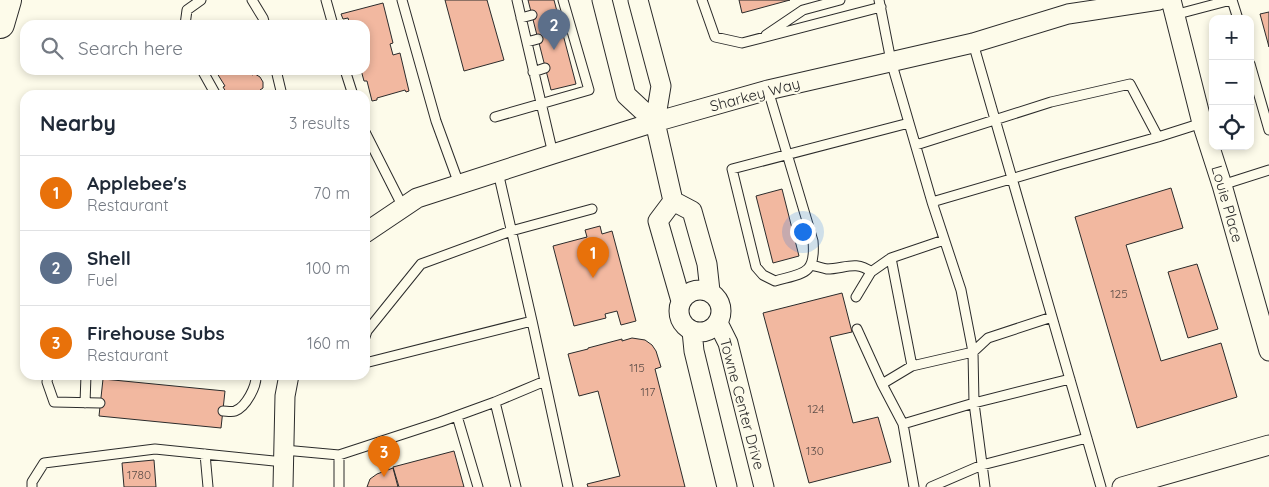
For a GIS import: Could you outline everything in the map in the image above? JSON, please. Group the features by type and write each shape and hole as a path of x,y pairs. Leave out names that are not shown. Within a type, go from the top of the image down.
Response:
{"street":[{"path":"602,0 626,95 654,122"},
{"path":"638,0 661,86 654,122 673,201 692,211 707,264 710,291"},
{"name":"Sharkey Way","path":"370,230 416,198 654,122 768,90 973,43 1068,14 1158,0"},
{"name":"Louie Place","path":"1172,7 1202,123 1264,314 1269,351"},
{"path":"673,201 658,221 681,301"},
{"path":"704,289 710,291 716,296 722,308 718,323 706,331 692,331 681,321 679,308 681,301 690,291 704,289"},
{"name":"Towne Center Drive","path":"718,323 728,343 764,487"},
{"path":"692,331 694,351 727,487"},
{"path":"283,487 286,396 289,380"},
{"path":"1122,487 1269,446"}],"lane":[{"path":"186,20 187,10 201,0"},
{"path":"252,0 264,20"},
{"path":"326,0 332,20"},
{"path":"402,0 436,121 459,184"},
{"path":"517,0 552,154"},
{"path":"702,0 715,37 742,43 880,4 891,61 932,202 961,290 973,352 974,403 985,487"},
{"path":"759,39 803,10 840,0"},
{"path":"1172,7 1232,0 1237,15"},
{"path":"495,117 589,90 580,58 567,32 562,5"},
{"path":"521,18 532,15"},
{"path":"527,42 538,40"},
{"path":"973,43 1101,487"},
{"path":"570,61 580,58"},
{"path":"533,72 545,68"},
{"path":"205,75 213,90"},
{"path":"277,75 281,90"},
{"path":"346,75 351,90"},
{"path":"1254,78 1269,130"},
{"path":"916,145 1051,102 1130,84 1158,137"},
{"path":"768,90 787,154 813,241 814,255 811,265 803,273 775,281 763,275 756,267 732,169 787,154 909,123"},
{"path":"932,202 1202,123"},
{"path":"370,142 403,207"},
{"path":"1222,185 1269,170"},
{"path":"498,172 568,487"},
{"path":"370,328 420,264 511,231 592,210"},
{"path":"856,297 871,272 891,258 944,240"},
{"path":"891,258 912,366"},
{"path":"811,265 828,269 857,265 871,272"},
{"path":"882,384 912,366 973,352 988,338 1052,317"},
{"path":"370,362 532,321"},
{"path":"857,328 882,384 903,424 914,487"},
{"path":"903,424 974,403 1070,379"},
{"path":"47,380 54,402 100,403"},
{"path":"85,403 86,380"},
{"path":"223,411 234,411 248,400 257,380"},
{"path":"32,487 32,482 44,462 155,449 205,454 339,455 457,416 545,381"},
{"path":"495,402 516,487"},
{"path":"457,416 478,487"},
{"path":"931,487 982,465 1086,438"},
{"path":"205,454 208,487"},
{"path":"339,455 339,487"}],"building":[{"path":"445,0 487,0 504,60 464,71"},
{"path":"528,0 554,0 576,84 551,90"},
{"path":"739,0 790,0 742,13"},
{"path":"383,3 393,43 390,44 393,55 400,53 409,91 406,92 405,90 372,101 367,81 364,81 362,75 370,75 370,20 343,19 341,14"},
{"path":"1269,12 1269,47 1260,14"},
{"path":"218,75 257,75 263,82 263,88 260,90 225,90 223,87 225,86"},
{"path":"1171,188 1183,228 1126,245 1161,361 1221,343 1237,397 1137,428 1075,217"},
{"path":"782,189 799,256 773,263 756,196"},
{"path":"600,226 602,234 612,231 636,321 621,325 617,311 605,314 606,318 574,326 553,246 587,237 585,230"},
{"path":"1197,264 1218,329 1188,338 1168,272"},
{"path":"842,293 852,332 830,337 853,423 878,417 891,462 809,483 763,313"},
{"path":"632,338 645,340 656,351 661,367 655,369 685,487 588,487 587,484 620,476 598,391 579,396 568,354"},
{"path":"103,380 225,391 221,428 99,416"},
{"path":"454,451 464,487 399,487 393,467"},
{"path":"154,460 156,487 124,487 122,463"},
{"path":"393,468 398,487 367,487 370,479"}],"place":[{"name":"Shell","path":"554,50"},
{"name":"Applebee's","path":"593,278"},
{"name":"Firehouse Subs","path":"384,477"}]}
